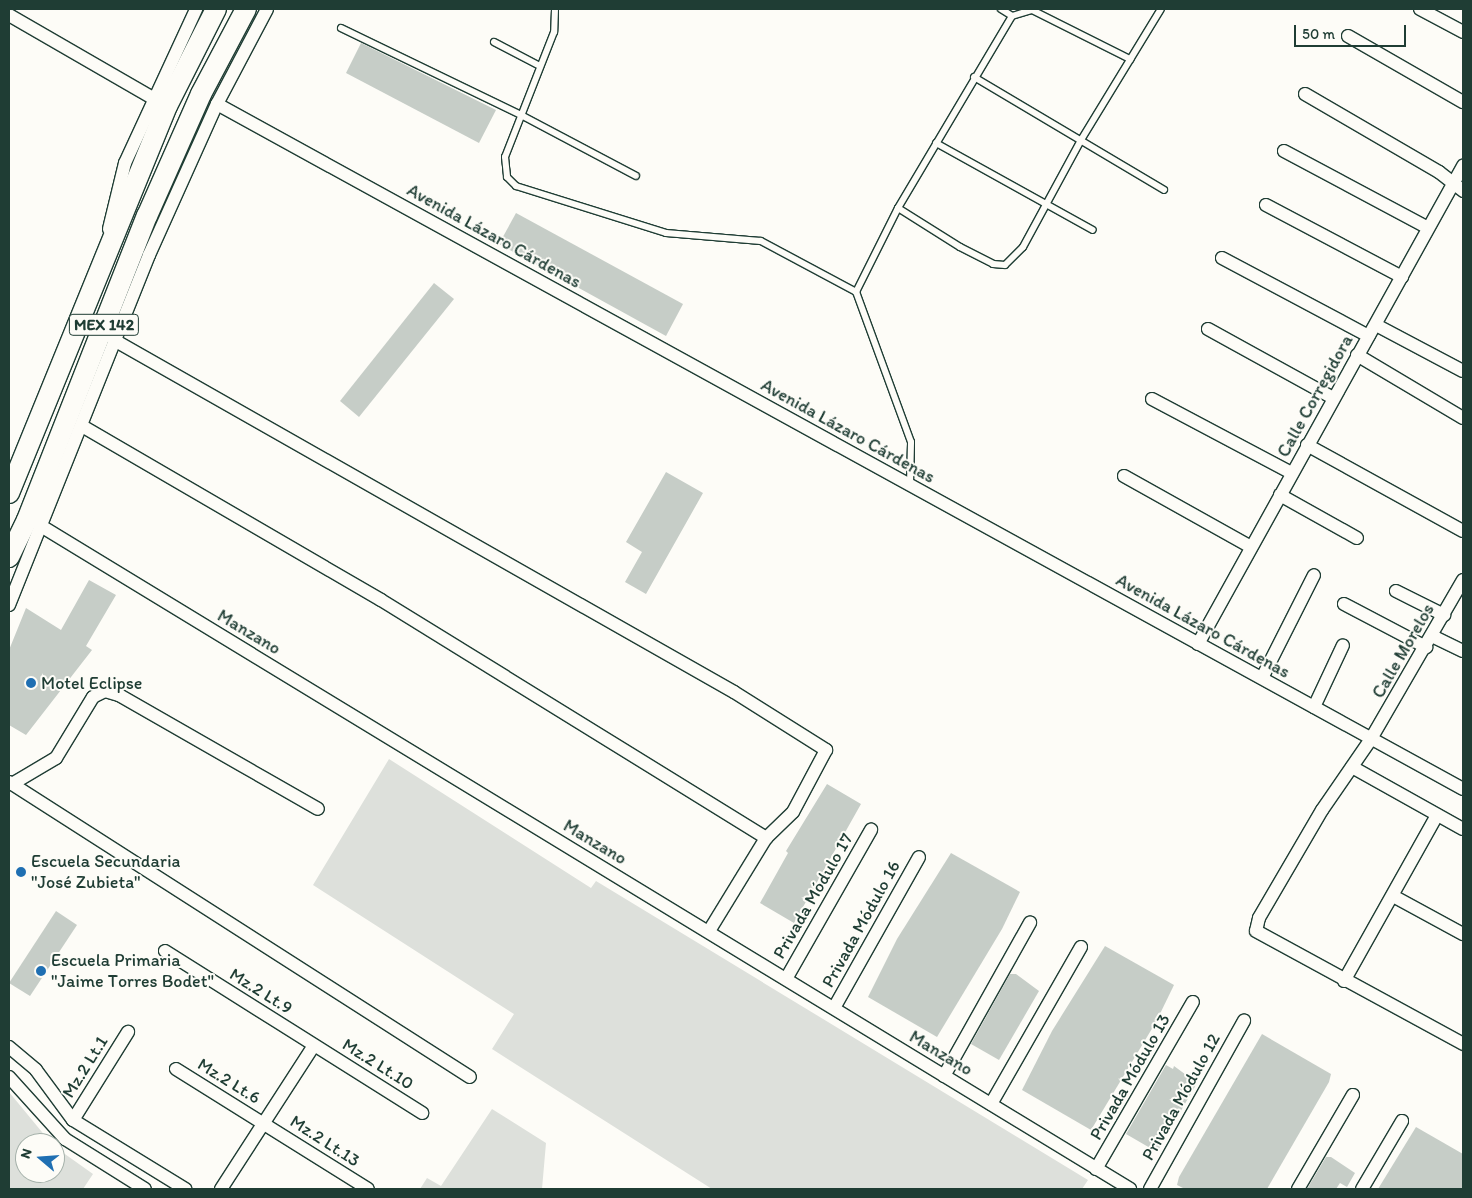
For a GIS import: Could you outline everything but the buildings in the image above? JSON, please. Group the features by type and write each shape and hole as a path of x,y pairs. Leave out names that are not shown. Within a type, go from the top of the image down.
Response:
{"highway":[{"name":"MEX 142","path":"9,493 14,466 93,290 160,102 216,9"},
{"name":"MEX 142","path":"9,558 26,520 147,216 201,94 246,9"}],"street":[{"path":"9,15 160,102 196,9"},
{"path":"9,605 149,255 217,104 267,9"},
{"path":"1420,9 1463,32"},
{"path":"1348,36 1463,102"},
{"path":"1305,94 1439,172 1458,188"},
{"name":"Avenida Lázaro Cárdenas","path":"217,104 1463,789"},
{"path":"1284,151 1428,228"},
{"name":"Calle Corregidora","path":"1198,644 1428,228 1458,188 1463,166"},
{"path":"1266,205 1402,277"},
{"path":"1222,258 1368,336"},
{"path":"1376,325 1463,371"},
{"path":"1208,329 1333,398"},
{"path":"114,340 818,742 826,750 793,812 766,838 709,931"},
{"path":"1357,355 1463,418"},
{"path":"1152,399 1292,473"},
{"path":"82,426 381,600 766,838"},
{"path":"1307,445 1463,531"},
{"path":"1124,476 1252,547"},
{"path":"1280,495 1357,538"},
{"name":"Manzano","path":"41,526 1130,1189"},
{"path":"1262,678 1314,575"},
{"name":"Calle Morelos","path":"1344,981 1256,931 1259,918 1318,819 1372,739 1444,615 1458,600 1463,580"},
{"path":"1396,591 1444,615"},
{"path":"1344,604 1429,641 1463,651"},
{"path":"1314,707 1343,645"},
{"path":"318,810 119,695 105,691 93,698 56,758 11,783 470,1077"},
{"path":"1352,768 1463,829"},
{"path":"1437,815 1344,981 1463,1044"},
{"name":"Privada Módulo 17","path":"786,979 871,830"},
{"name":"Privada Módulo 16","path":"834,1008 919,857"},
{"path":"1393,896 1463,934"},
{"path":"944,1076 1030,924"},
{"path":"991,1104 1081,947"},
{"name":"Mz.2 Lt.9","path":"164,951 314,1045"},
{"name":"Privada Módulo 13","path":"1096,1169 1193,1002"},
{"name":"Privada Módulo 12","path":"1150,1189 1244,1021"},
{"name":"Mz.2 Lt.1","path":"73,1120 128,1032"},
{"path":"221,1189 314,1045"},
{"name":"Mz.2 Lt.10","path":"314,1045 422,1113"},
{"path":"9,1047 36,1070 73,1120 185,1189"},
{"name":"Mz.2 Lt.6","path":"176,1069 264,1122"},
{"path":"9,1077 65,1139 145,1189"},
{"path":"1298,1189 1353,1095"},
{"path":"1362,1189 1402,1121"},
{"name":"Mz.2 Lt.13","path":"264,1122 368,1189"}],"lane":[{"path":"555,9 554,32 505,157 507,177 516,186 666,233 761,242 856,292 911,442 910,486"},
{"path":"1001,9 1012,16"},
{"path":"898,208 960,247 993,264 1004,265 1023,247 1081,140 1161,9"},
{"path":"856,292 898,208 974,77 1012,16 1032,10 1130,59"},
{"path":"341,28 521,115 636,176"},
{"path":"494,42 540,66"},
{"path":"974,77 1164,190"},
{"path":"936,143 1046,206 1093,230"}],"shaded area":[{"path":"389,759 591,888 596,881 1088,1180 1082,1189 712,1189 492,1049 514,1014 313,885"},
{"path":"9,1092 43,1133 15,1133 15,1183 65,1183 65,1154 93,1174 83,1189 9,1189"},
{"path":"492,1109 546,1143 542,1189 420,1189 427,1178 441,1186"}],"place":[{"name":"Motel Eclipse","path":"31,683"},
{"name":"Escuela Secundaria \"José Zubieta\"","path":"21,872"},
{"name":"Escuela Primaria \"Jaime Torres Bodet\"","path":"41,971"}]}
